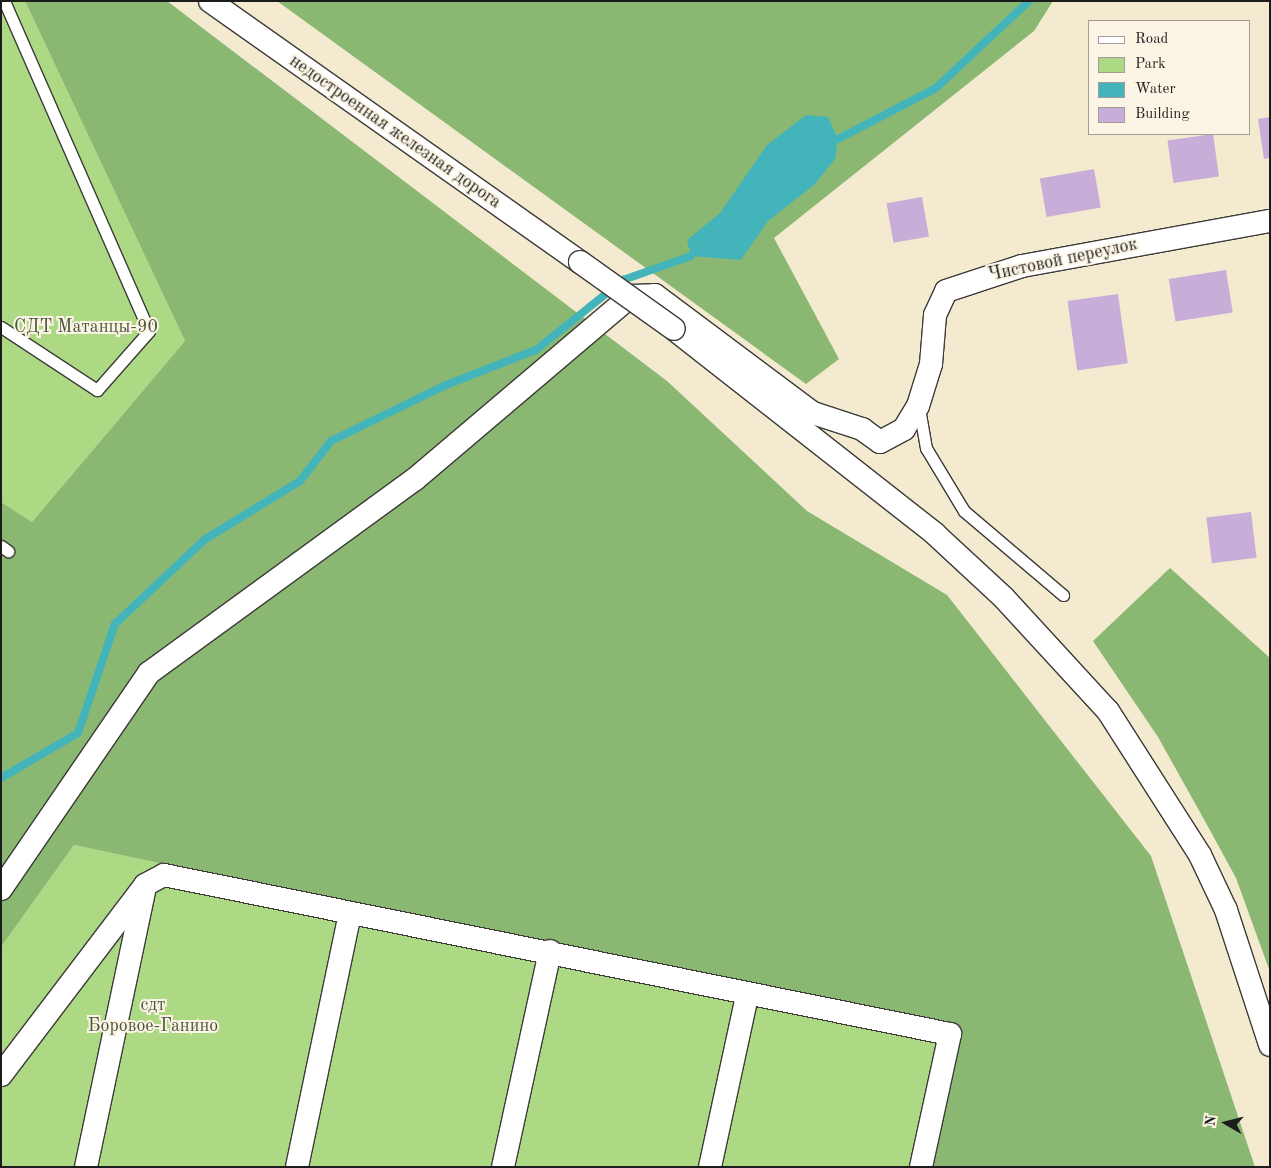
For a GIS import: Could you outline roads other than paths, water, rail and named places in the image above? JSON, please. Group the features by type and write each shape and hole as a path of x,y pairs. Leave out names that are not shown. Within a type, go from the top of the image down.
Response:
{"street":[{"name":"недостроенная железная дорога","path":"210,1 674,329 935,534 1004,598 1108,711 1200,855 1226,910 1270,1045"},
{"name":"Чистовой переулок","path":"1,890 149,673 414,480 631,296 655,295 813,413 862,429 880,442 904,429 918,406 930,364 935,315 946,291 1022,266 1270,222"},
{"path":"1,1075 145,885 164,874 350,914 550,951 747,996 950,1034 921,1167"},
{"path":"86,1167 145,885"},
{"path":"297,1167 350,914"},
{"path":"503,1167 550,951"},
{"path":"710,1167 747,996"}],"lane":[{"path":"1,327 97,390 149,331 4,1"},
{"path":"918,406 926,448 964,511 1063,595"}],"water":[{"path":"806,115 828,117 838,139 835,159 815,184 768,221 741,260 691,256 687,240 720,213 767,145"}],"waterway":[{"path":"838,139 936,88 1029,1"},
{"path":"1,778 78,733 115,624 204,540 300,481 331,441 446,385 536,350 623,280 691,256"}],"park label":[{"name":"СДТ Матанцы-90","path":"86,327"},
{"name":"сдт Боровое-Ганино","path":"153,1016"}]}
